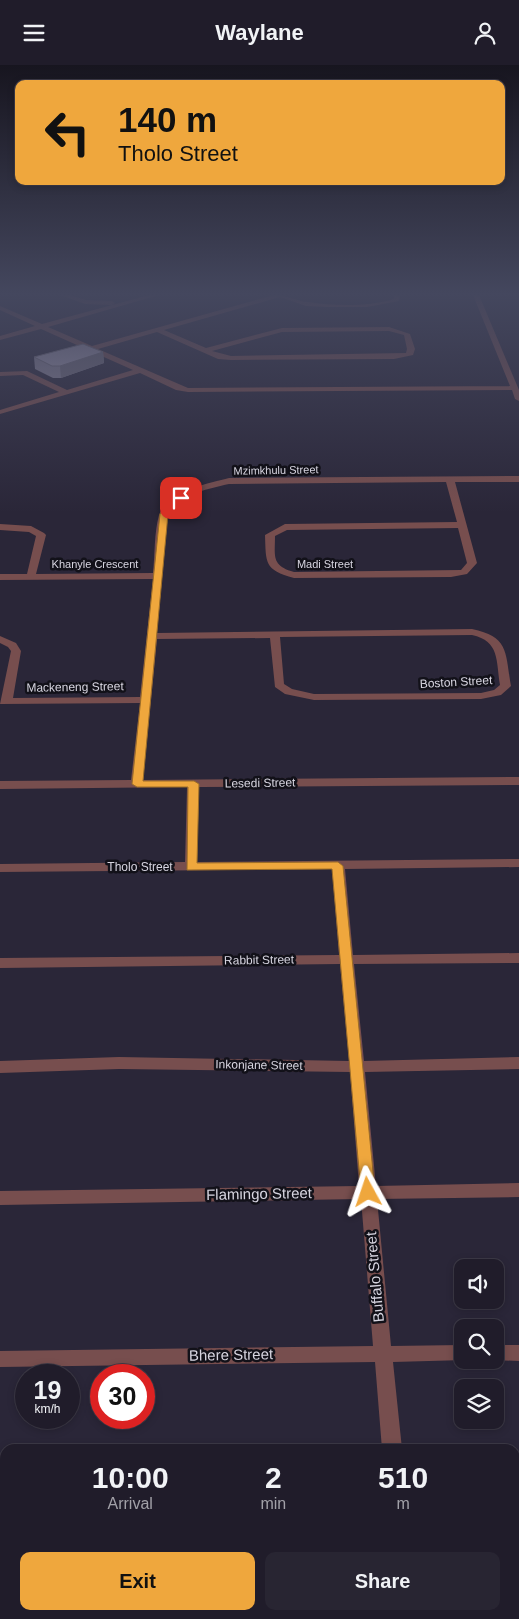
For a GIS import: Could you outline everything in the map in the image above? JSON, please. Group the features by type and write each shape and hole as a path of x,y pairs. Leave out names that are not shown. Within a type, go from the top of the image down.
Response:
{"street":[{"path":"131,368 188,390 514,388"},
{"path":"506,368 519,399"},
{"path":"0,412 139,371"},
{"path":"0,373 24,373 65,392"},
{"name":"Mzimkhulu Street","path":"137,784 164,514 167,509 181,498 205,487 229,481 519,479"},
{"name":"Madi Street","path":"450,480 462,525 472,563 464,571 450,574 294,575 276,570 272,565 270,535 285,527 462,525"},
{"name":"Khanyle Crescent","path":"0,527 31,529 41,535 31,577"},
{"name":"Khanyle Crescent","path":"0,577 159,576"},
{"name":"Boston Street","path":"152,636 274,634 480,633 498,645 506,686 497,693 481,695 314,697 298,695 282,689 279,685 274,634"},
{"name":"Mackeneng Street","path":"0,639 12,645 16,651 3,701 144,700"},
{"name":"Lesedi Street","path":"0,785 519,781"},
{"path":"191,867 194,784"},
{"name":"Tholo Street","path":"0,868 519,863"},
{"name":"Buffalo Street","path":"338,866 391,1444"},
{"name":"Rabbit Street","path":"0,963 519,957"},
{"name":"Inkonjane Street","path":"0,1067 119,1063 358,1067 519,1063"},
{"name":"Flamingo Street","path":"0,1198 519,1190"},
{"name":"Bhere Street","path":"0,1359 454,1353"},
{"path":"504,1353 519,1353"}],"route":[{"path":"181,498 171,504 164,514 137,784 194,784 191,867 338,866 368,1192"}]}
